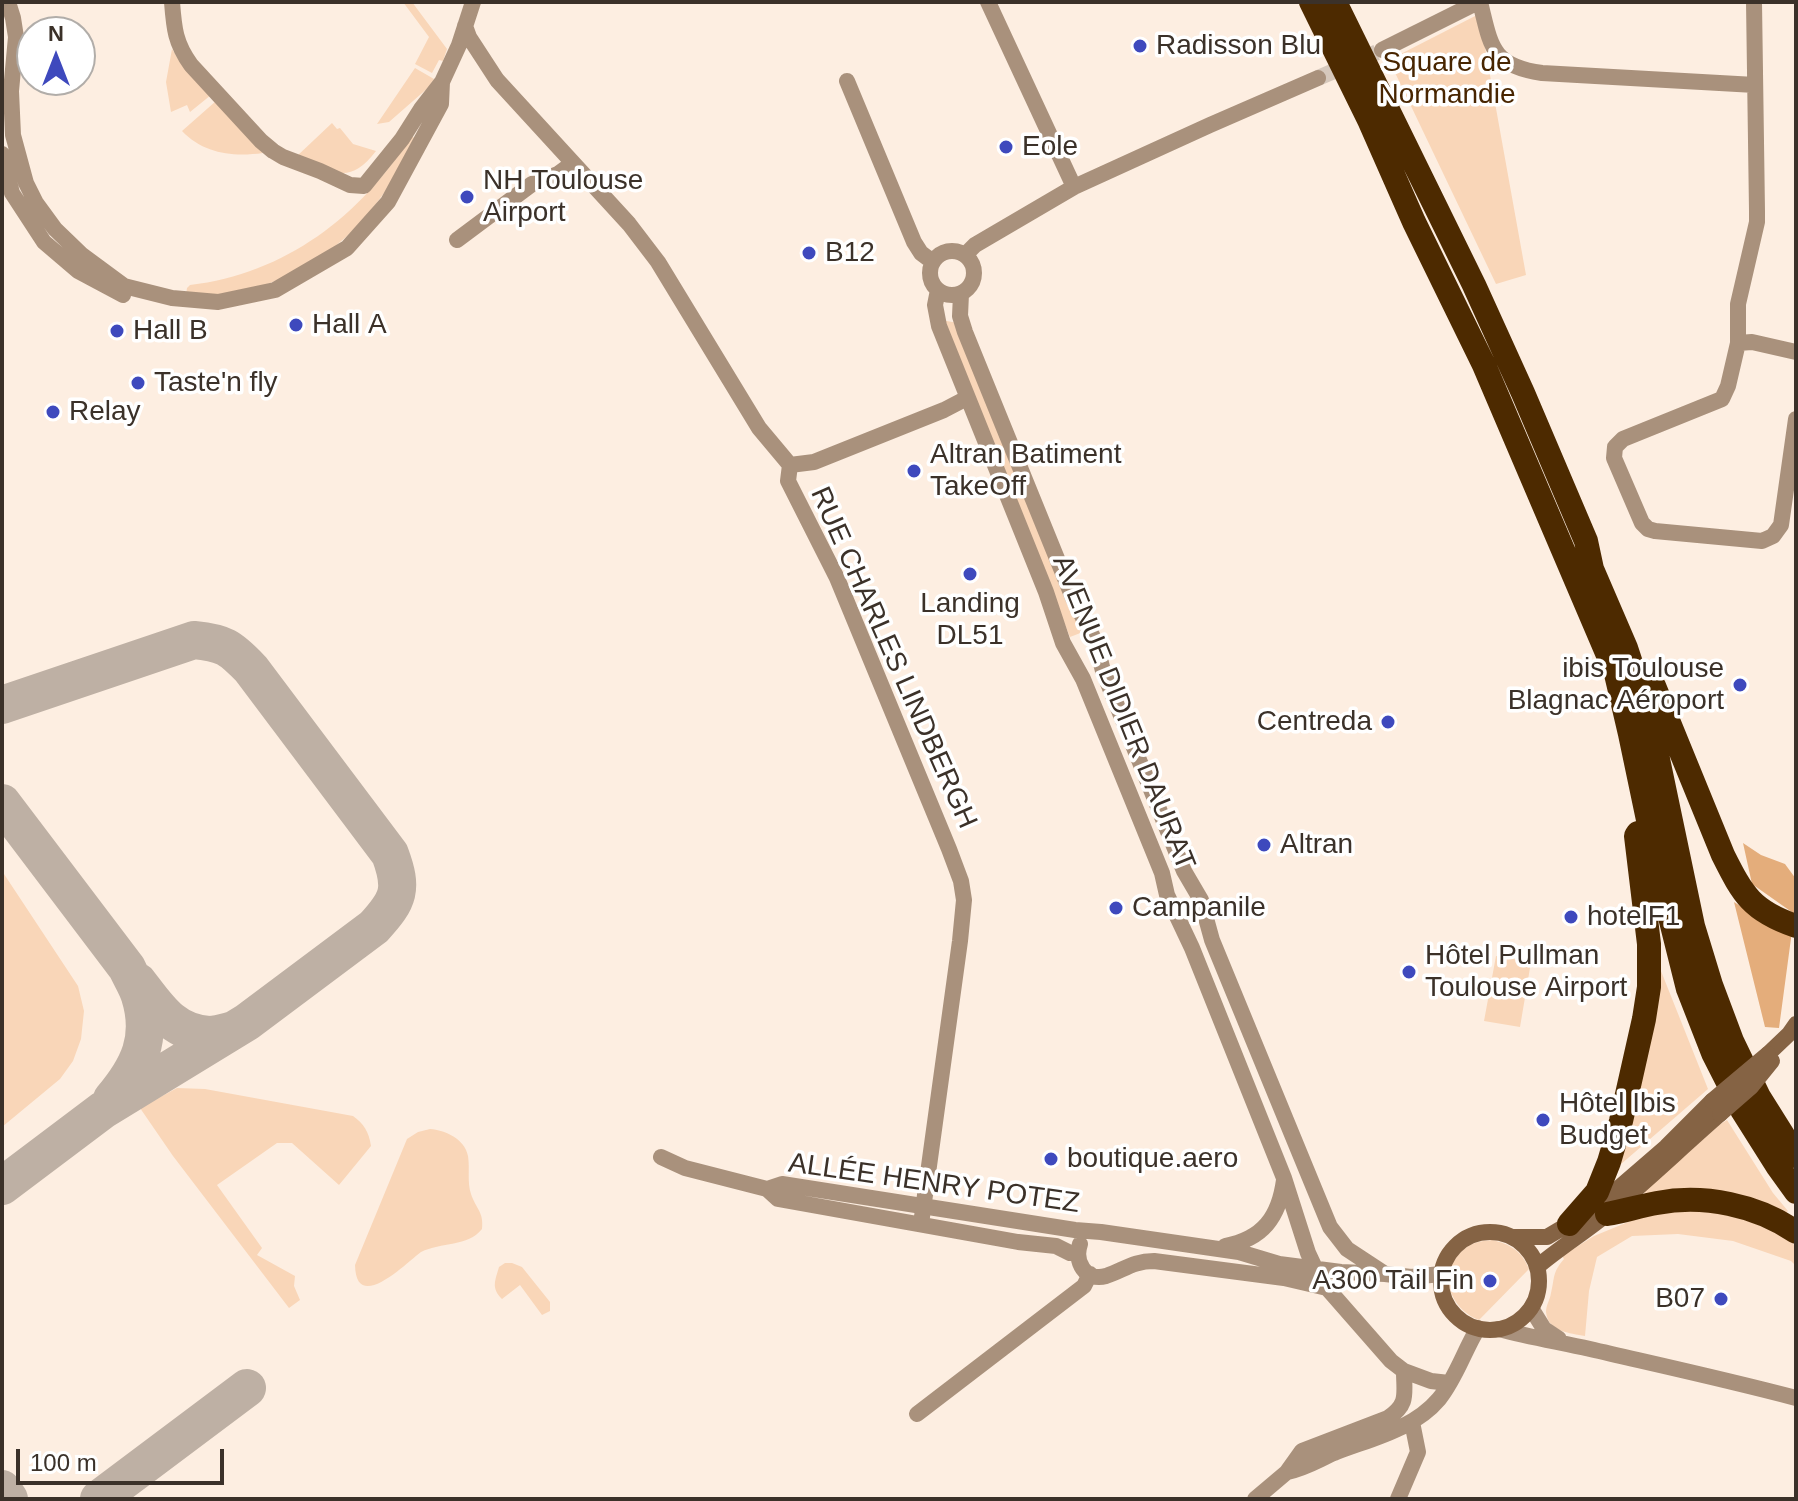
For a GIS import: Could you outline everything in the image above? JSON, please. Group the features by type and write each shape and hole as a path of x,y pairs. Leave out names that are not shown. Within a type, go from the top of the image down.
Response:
{"highway":[{"path":"1293,2 1393,202 1414,222"},
{"path":"1311,2 1484,365 1616,674 1672,928 1693,1002 1713,1053 1742,1110 1796,1192"},
{"path":"1335,2 1474,285 1586,541 1592,569 1626,648 1650,721 1693,926 1711,985 1732,1041 1759,1097 1796,1156"},
{"path":"1586,541 1601,554 1736,881 1748,898 1766,914 1796,926"},
{"path":"1569,1224 1597,1192 1609,1162 1625,1107 1644,1019 1649,987 1649,944 1636,836 1647,813"},
{"path":"1607,1214 1658,1202 1688,1199 1748,1209 1781,1222 1796,1232"}],"main road":[{"path":"1514,1237 1530,1253 1537,1267 1538,1289 1531,1308 1511,1325 1499,1329 1478,1328 1465,1322 1454,1313 1441,1288 1445,1260 1453,1249 1463,1240 1484,1232 1514,1237 1547,1237 1569,1224 1607,1198 1716,1107 1751,1087 1796,1024"},
{"path":"1770,1058 1796,1042"},
{"path":"1537,1267 1607,1214 1716,1107"}],"street":[{"path":"8,2 16,37 11,91 13,135 26,183 36,203 55,229 82,255 124,286 172,298 218,302"},
{"path":"172,2 181,51 261,141 283,157 350,185 364,186 442,82 473,2"},
{"path":"988,2 1074,187"},
{"path":"1382,50 1479,2 1492,48 1503,61 1522,70 1755,85"},
{"path":"1754,2 1757,222 1738,304 1738,343 1728,386 1722,399 1623,439 1615,447 1614,458 1642,523 1648,529 1762,541 1773,536 1781,525 1796,419"},
{"name":"RUE CHARLES LINDBERGH","path":"465,26 497,80 629,224 658,262 759,428 790,465 788,481 837,578 949,849 964,900 921,1224"},
{"path":"965,255 975,245 1074,187 1318,78"},
{"path":"847,81 914,242 921,253 933,262"},
{"path":"2,154 12,193 44,242 78,271 119,294 171,308 218,302 275,290 347,248 388,202 441,104 442,82"},
{"path":"457,240 532,184 558,174 573,163"},
{"path":"948,251 965,255 974,273 971,285 961,294 949,295 938,290 931,279 933,262 948,251"},
{"name":"AVENUE DIDIER DAURAT","path":"938,290 935,305 939,326 1046,592 1063,643 1083,679 1162,873 1167,895 1202,973 1284,1178 1308,1253 1327,1288 1374,1344 1404,1371"},
{"name":"AVENUE DIDIER DAURAT","path":"961,294 960,316 965,332 1073,598 1093,637 1103,671 1184,871 1201,900 1212,940 1330,1227 1347,1249 1385,1274"},
{"path":"1738,343 1752,342 1796,352"},
{"path":"790,465 814,462 967,398"},
{"name":"ALLÉE HENRY POTEZ","path":"661,1157 685,1168 767,1189 778,1199 1056,1246 1077,1253"},
{"name":"ALLÉE HENRY POTEZ","path":"1212,1248 1241,1243 1263,1230 1274,1216 1284,1178"},
{"name":"ALLÉE HENRY POTEZ","path":"767,1189 782,1184 1239,1252 1279,1264 1315,1268"},
{"path":"1114,1271 1122,1256 1116,1239 1101,1233 1082,1240 1077,1253 1080,1265 1098,1277 1145,1261 1154,1261 1284,1278 1327,1288"},
{"path":"1315,1268 1411,1277 1441,1274"},
{"path":"917,1414 1084,1286 1090,1274"},
{"path":"1531,1308 1544,1329 1567,1344"},
{"path":"1287,1472 1412,1422 1438,1400 1460,1367 1478,1328"},
{"path":"1499,1329 1796,1398"},
{"path":"1255,1499 1287,1472 1302,1451 1399,1411 1405,1397 1404,1371 1431,1381 1449,1383"},
{"path":"1398,1499 1418,1452 1412,1422"}],"green space":[{"path":"403,2 412,2 447,49 443,61 439,60 432,73 415,64 429,37"},
{"name":"Square de Normandie","path":"1479,14 1526,275 1496,284 1389,60"},
{"path":"172,49 182,65 211,95 190,112 187,105 171,112 166,82"},
{"path":"415,68 434,79 429,87 389,122 377,124"},
{"path":"216,101 263,153 220,152 200,145 182,131"},
{"path":"332,123 353,144 376,151 357,169 339,173 296,157"},
{"path":"411,136 418,140 378,202 334,247 284,277 248,290 219,295 186,295 190,285 225,279 258,268 317,236 369,191"},
{"path":"941,320 958,323 1083,632 1070,637"},
{"path":"2,871 78,986 84,1011 81,1039 73,1061 60,1079 2,1127"},
{"path":"1496,956 1531,962 1520,1027 1484,1021"},
{"path":"1659,966 1708,1089 1613,1171"},
{"path":"177,1088 205,1089 353,1116 367,1132 371,1146 339,1185 292,1143 277,1143 217,1185 262,1248 257,1255 295,1276 294,1286 300,1300 289,1308 140,1108"},
{"path":"1727,1120 1773,1193 1788,1211 1786,1213 1782,1209 1644,1195 1645,1191"},
{"path":"430,1129 454,1136 466,1150 470,1189 481,1214 482,1229 462,1242 421,1252 382,1281 372,1286 363,1285 357,1279 355,1265 407,1139"},
{"path":"1705,1210 1775,1232 1796,1246 1796,1266 1791,1261 1733,1241 1678,1234 1632,1236 1597,1257 1589,1291 1585,1336 1555,1328 1551,1324 1546,1309 1556,1272 1564,1259 1562,1256 1594,1236 1650,1213"},
{"path":"1492,1240 1515,1249 1529,1269 1479,1320 1460,1307 1453,1297 1449,1277 1457,1256 1467,1247"},
{"path":"505,1263 522,1267 550,1302 550,1311 542,1315 520,1285 502,1299 495,1284 499,1267"}],"shaded area":[{"path":"1743,843 1761,855 1785,864 1796,879 1796,915 1752,884"},
{"path":"1734,902 1767,923 1792,931 1779,1028 1765,1027"}],"taxiway":[{"path":"2,705 194,640 226,647 251,669 390,854 397,885 389,909 374,927 247,1022 103,1110 2,1186"},
{"path":"2,803 127,968 139,992 145,1025 141,1051 130,1075 112,1099"},
{"path":"138,982 168,1018 186,1030 209,1035 234,1030"},
{"path":"99,1499 247,1388"},
{"path":"2,1489 9,1499"}],"tunnel":[{"path":"1318,78 1382,50"}],"place":[{"name":"Radisson Blu","path":"1140,46"},
{"name":"Eole","path":"1006,147"},
{"name":"NH Toulouse Airport","path":"467,197"},
{"name":"B12","path":"809,253"},
{"name":"Hall A","path":"296,325"},
{"name":"Hall B","path":"117,331"},
{"name":"Taste'n fly","path":"138,383"},
{"name":"Relay","path":"53,412"},
{"name":"Altran Batiment TakeOff","path":"914,471"},
{"name":"Landing DL51","path":"970,574"},
{"name":"ibis Toulouse Blagnac Aéroport","path":"1740,685"},
{"name":"Centreda","path":"1388,722"},
{"name":"Altran","path":"1264,845"},
{"name":"Campanile","path":"1116,908"},
{"name":"hotelF1","path":"1571,917"},
{"name":"Hôtel Pullman Toulouse Airport","path":"1409,972"},
{"name":"Hôtel Ibis Budget","path":"1543,1120"},
{"name":"boutique.aero","path":"1051,1159"},
{"name":"A300 Tail Fin","path":"1490,1281"},
{"name":"B07","path":"1721,1299"}]}
